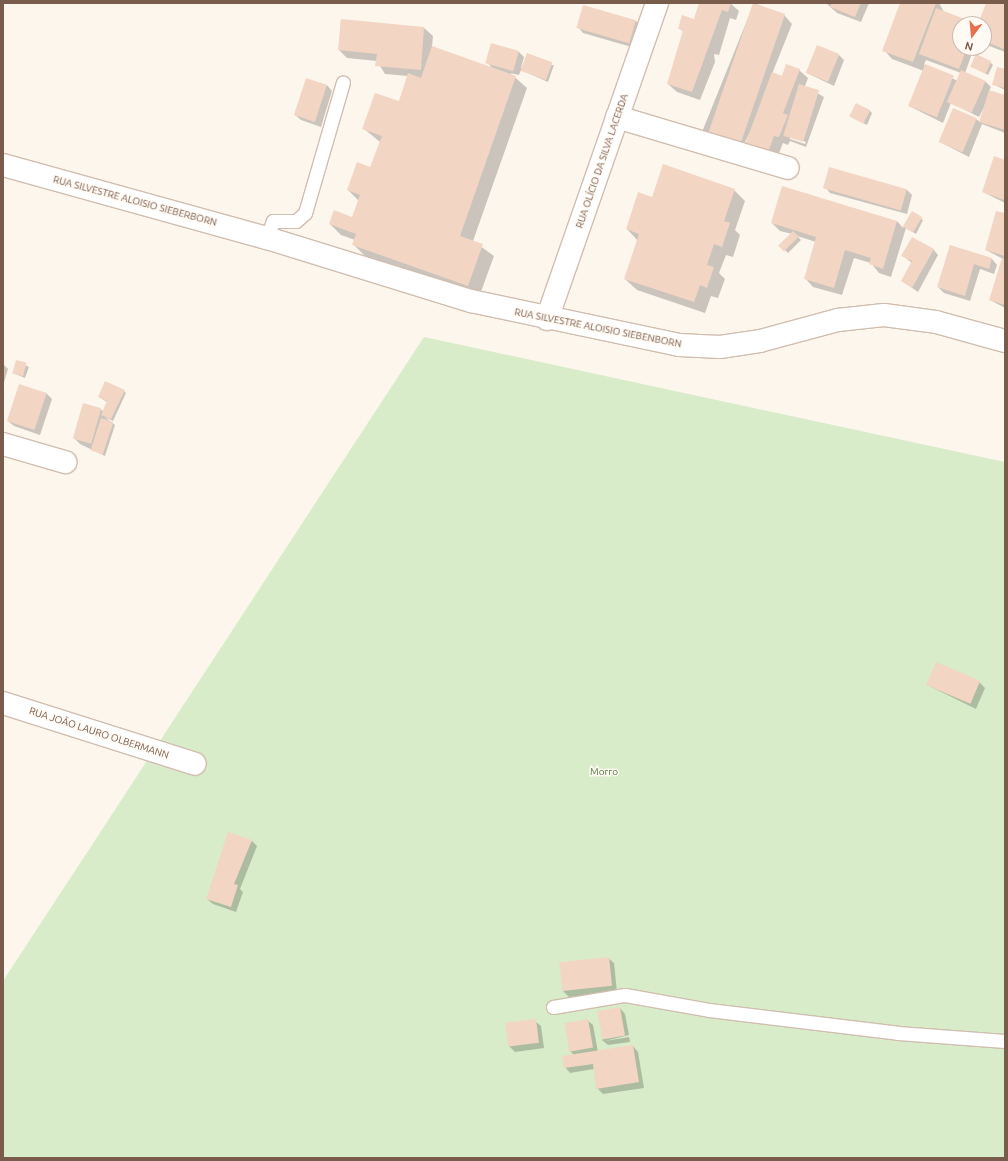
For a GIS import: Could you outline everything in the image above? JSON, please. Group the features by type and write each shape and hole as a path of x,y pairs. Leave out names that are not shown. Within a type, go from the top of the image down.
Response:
{"street":[{"name":"RUA OLÍCIO DA SILVA LACERDA","path":"547,319 657,3"},
{"path":"617,117 788,168"},
{"name":"RUA SILVESTRE ALOISIO SIEBERBORN","path":"3,165 268,238"},
{"name":"RUA SILVESTRE ALOISIO SIEBENBORN","path":"268,238 471,301 547,319 678,345 720,347 760,341 838,320 884,315 936,322 1005,341"},
{"path":"3,444 65,462"},
{"name":"RUA JOÃO LAURO OLBERMANN","path":"3,702 196,764"}],"lane":[{"path":"268,238 273,221 296,221 305,213 342,82"},
{"path":"553,1007 625,995 717,1011 898,1033 1005,1041"}],"green space":[{"name":"Morro","path":"424,337 1005,462 1005,1158 3,1158 3,981"}],"building":[{"path":"699,3 731,3 728,12 722,10 692,92 667,84 683,30 678,29 682,15 694,19"},
{"path":"753,3 785,14 740,145 708,134"},
{"path":"832,3 861,3 855,17 830,7"},
{"path":"900,3 936,3 913,62 882,51"},
{"path":"986,3 1005,3 1004,49 992,44 992,16 981,16"},
{"path":"583,5 636,20 629,43 576,28"},
{"path":"936,8 957,16 952,16 952,56 964,56 959,69 919,54"},
{"path":"341,19 424,27 421,70 375,66 377,54 338,50"},
{"path":"491,43 519,51 513,71 485,63"},
{"path":"817,45 839,54 828,82 806,73"},
{"path":"432,46 516,76 460,236 483,244 468,286 352,245 356,234 329,224 334,210 352,217 360,195 347,190 357,162 370,167 382,136 362,129 375,93 399,101 408,73 421,78"},
{"path":"527,53 552,62 546,80 521,71"},
{"path":"975,56 980,56 991,61 985,74 970,67"},
{"path":"786,64 800,69 783,113 788,115 779,137 774,136 767,155 744,147 772,72 782,76"},
{"path":"925,64 954,76 937,117 908,106"},
{"path":"997,67 1005,69 1005,88 992,85"},
{"path":"961,70 986,81 971,113 947,102"},
{"path":"306,78 327,85 315,122 294,115"},
{"path":"799,84 819,90 803,142 783,136"},
{"path":"989,90 1005,95 1005,130 979,122"},
{"path":"856,103 870,110 863,124 849,116"},
{"path":"953,108 977,118 962,152 939,142"},
{"path":"994,156 1005,160 1005,200 982,192"},
{"path":"663,164 735,189 724,221 730,223 722,247 714,244 707,265 714,267 707,288 700,285 694,302 624,279 639,234 626,229 638,192 652,197"},
{"path":"829,167 907,189 901,210 823,188"},
{"path":"782,186 897,221 883,269 869,264 871,258 845,250 834,288 804,279 816,237 771,223"},
{"path":"912,211 922,217 913,233 903,226"},
{"path":"996,211 1005,213 1005,256 985,250"},
{"path":"793,231 799,237 784,252 778,246"},
{"path":"912,237 934,249 912,288 901,281 912,261 901,256"},
{"path":"950,245 992,258 989,269 974,264 965,296 937,287"},
{"path":"1002,258 1005,259 1005,305 989,300"},
{"path":"16,360 27,363 23,376 12,374"},
{"path":"105,381 125,390 111,419 101,415 107,401 98,397"},
{"path":"19,384 47,393 35,430 7,421"},
{"path":"83,403 101,408 91,444 73,439"},
{"path":"101,418 113,422 103,454 90,450"},
{"path":"936,662 980,681 970,704 926,685"},
{"path":"228,832 252,840 234,884 238,885 231,907 206,899"},
{"path":"609,957 612,986 562,991 559,962"},
{"path":"620,1007 625,1036 602,1040 597,1011"},
{"path":"536,1019 539,1043 508,1047 505,1023"},
{"path":"588,1019 593,1048 569,1052 564,1023"},
{"path":"633,1045 639,1082 596,1089 593,1064 564,1068 562,1056"}]}
